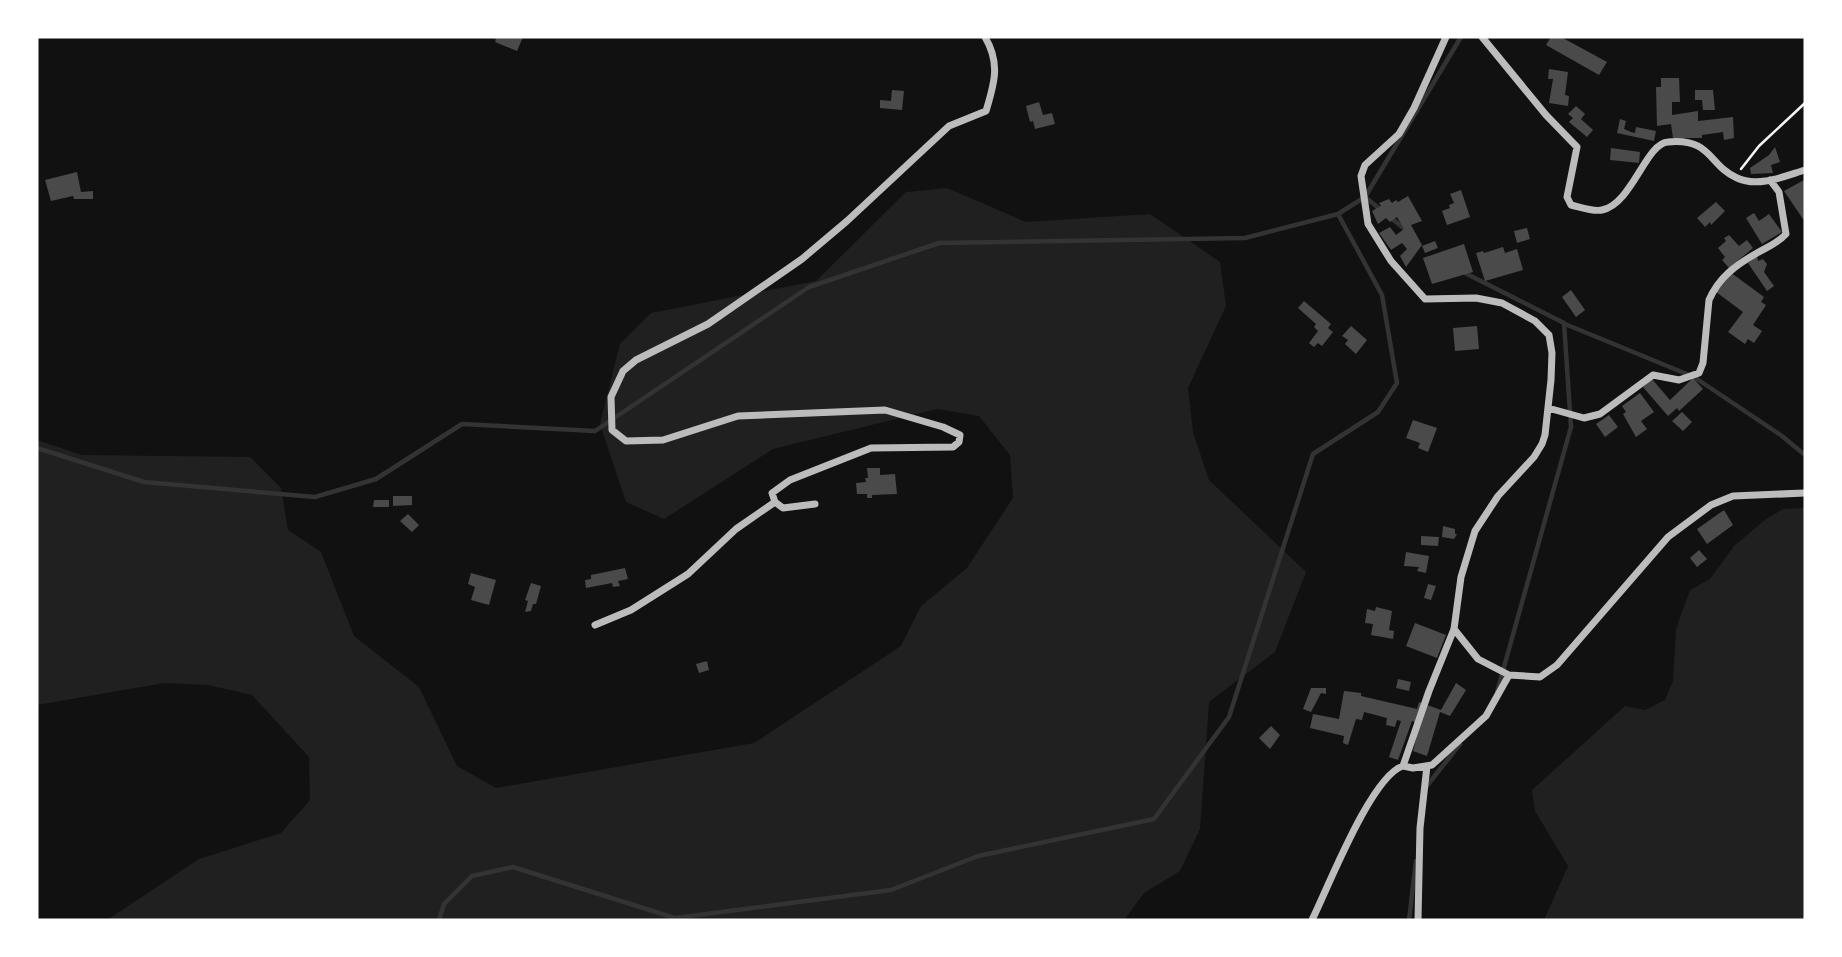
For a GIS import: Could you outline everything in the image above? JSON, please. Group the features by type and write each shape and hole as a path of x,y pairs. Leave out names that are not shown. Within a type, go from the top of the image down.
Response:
{"street":[{"path":"815,504 783,508 775,502 772,493 790,480 871,447 953,447 959,442 960,435 943,426 885,410 738,416 663,440 626,442 612,429 611,397 623,371 636,360 708,324 802,259 949,126 986,111 996,78 991,48 985,37"},
{"path":"1312,920 1366,806 1389,775 1403,766 1454,629 1461,577 1475,531 1498,496 1534,457 1542,444 1548,408 1552,353 1549,335 1535,321 1502,303 1476,298 1424,299 1391,261 1368,224 1361,176 1365,165 1399,134 1414,108 1446,37"},
{"path":"1482,37 1577,148 1567,197 1571,205 1602,211 1616,202 1635,182 1658,146 1668,142 1687,143 1705,149 1734,177 1751,182 1770,180 1805,170"},
{"path":"1548,408 1591,418 1653,375 1679,380 1699,373 1703,363 1709,300 1713,290 1733,267 1786,234 1779,192 1770,180"},
{"path":"1454,629 1478,659 1509,675 1539,677 1557,665 1668,537 1711,505 1733,496 1805,493"},
{"path":"595,625 631,610 688,574 736,529 775,502"},
{"path":"1403,766 1413,768 1432,765 1486,716 1509,675"},
{"path":"1418,920 1420,828 1427,766"}],"path":[{"path":"1734,177 1759,146 1805,103"}],"shaded area":[{"path":"947,188 1026,222 1150,214 1220,262 1226,306 1188,388 1193,432 1209,480 1306,572 1275,652 1209,702 1200,829 1180,871 1144,893 1124,920 107,920 199,859 281,833 310,800 309,757 252,695 208,685 164,683 37,705 37,440 82,455 250,457 281,488 288,530 321,552 354,636 419,687 457,766 496,788 754,743 901,646 921,606 967,568 1013,498 1010,455 979,416 937,409 773,449 664,519 626,502 600,424 620,344 651,313 816,281 906,192"},
{"path":"1805,508 1805,920 1544,920 1568,866 1535,811 1532,790 1625,706 1645,710 1665,700 1673,681 1676,629 1690,590 1710,579 1734,546 1766,519 1783,509"}],"building":[{"path":"490,37 523,37 517,51 495,42 496,39"},
{"path":"1551,37 1561,37 1607,62 1599,75 1546,45"},
{"path":"1549,69 1568,72 1565,95 1569,96 1568,106 1549,103 1553,79 1548,79"},
{"path":"1661,78 1679,78 1680,102 1672,102 1672,115 1698,111 1698,121 1733,117 1734,138 1724,140 1723,132 1702,135 1702,138 1673,138 1671,124 1657,126 1656,87 1661,87"},
{"path":"892,90 904,91 902,110 880,108 880,100 891,101"},
{"path":"1695,90 1713,90 1715,110 1703,110 1702,100 1695,100"},
{"path":"1039,102 1043,115 1052,113 1055,124 1035,129 1033,121 1030,122 1026,106"},
{"path":"1576,106 1585,114 1581,119 1593,130 1587,137 1569,122 1573,118 1568,114"},
{"path":"1620,119 1626,121 1624,129 1631,132 1635,133 1636,127 1656,131 1654,141 1617,133"},
{"path":"1775,147 1780,162 1771,165 1773,173 1751,174 1750,168 1769,155"},
{"path":"1611,148 1640,152 1639,163 1610,160"},
{"path":"77,172 81,192 93,191 93,199 74,199 73,196 51,201 45,180"},
{"path":"1804,180 1805,183 1805,222 1784,191"},
{"path":"1461,190 1470,217 1447,225 1442,211 1454,203 1450,194"},
{"path":"1408,196 1422,221 1411,225 1422,245 1406,267 1400,256 1407,249 1402,243 1391,250 1379,233 1390,227 1396,235 1404,229 1397,217 1390,222 1386,218 1378,224 1372,211 1381,206 1379,203 1389,199 1392,203 1396,200 1398,202"},
{"path":"1716,202 1725,211 1711,225 1710,222 1705,227 1697,218"},
{"path":"1754,213 1759,221 1769,214 1782,232 1762,244 1746,218"},
{"path":"1527,228 1530,239 1517,243 1514,231"},
{"path":"1729,235 1739,246 1747,240 1753,248 1729,268 1722,260 1725,257 1718,248"},
{"path":"1435,241 1438,248 1425,253 1422,246"},
{"path":"1464,244 1473,272 1432,284 1423,258"},
{"path":"1503,247 1505,253 1517,249 1523,270 1485,281 1476,253"},
{"path":"1757,256 1758,261 1763,259 1767,264 1764,272 1774,286 1767,291 1748,263"},
{"path":"1730,272 1764,297 1761,302 1766,305 1753,325 1762,331 1754,343 1748,339 1745,344 1728,332 1743,312 1716,292"},
{"path":"1571,290 1585,310 1576,317 1562,297"},
{"path":"1304,301 1331,324 1328,328 1333,332 1322,346 1318,343 1314,347 1309,343 1318,331 1314,327 1316,324 1298,308"},
{"path":"1351,326 1367,340 1356,354 1345,344 1348,340 1342,336"},
{"path":"1477,326 1479,349 1455,351 1453,328"},
{"path":"1693,378 1703,389 1679,411 1677,408 1668,416 1643,387 1652,379 1670,400"},
{"path":"1640,393 1654,412 1641,421 1647,429 1636,437 1623,414 1626,412 1622,406"},
{"path":"1682,412 1692,422 1683,431 1672,421"},
{"path":"1609,415 1618,427 1605,437 1596,424"},
{"path":"1413,420 1437,428 1428,452 1418,448 1420,443 1406,438"},
{"path":"867,468 880,468 880,475 895,474 897,494 872,495 872,498 867,498 867,494 857,494 856,483 866,482"},
{"path":"393,496 412,496 412,505 393,506"},
{"path":"374,500 389,500 389,507 373,507"},
{"path":"1724,510 1733,525 1707,544 1697,529"},
{"path":"408,514 419,525 412,532 400,521"},
{"path":"1443,526 1455,529 1457,534 1454,539 1442,537"},
{"path":"1421,536 1439,537 1438,546 1421,545"},
{"path":"1699,550 1707,559 1697,567 1690,558"},
{"path":"1406,552 1429,556 1426,573 1417,571 1419,567 1404,566"},
{"path":"625,568 628,579 618,581 620,586 613,587 612,583 586,588 585,580 591,579 591,575"},
{"path":"471,573 496,580 489,605 471,600 475,587 468,584"},
{"path":"531,583 541,586 536,604 533,604 531,611 525,612 528,601 525,600"},
{"path":"1428,584 1436,586 1431,600 1424,598"},
{"path":"1376,607 1392,611 1389,630 1394,631 1393,639 1371,635 1373,624 1365,623 1367,609 1375,611"},
{"path":"1415,623 1446,635 1437,658 1406,646"},
{"path":"707,661 709,670 699,673 696,664"},
{"path":"1398,679 1411,682 1409,691 1396,688"},
{"path":"1456,683 1466,690 1450,716 1440,712 1427,756 1413,751 1420,724 1412,721 1398,760 1389,757 1401,721 1397,720 1395,727 1386,725 1387,718 1364,712 1362,720 1356,719 1348,745 1343,743 1344,736 1310,728 1313,714 1339,719 1344,691 1361,693 1361,696 1417,709 1419,702 1441,710"},
{"path":"1311,688 1326,688 1326,694 1321,693 1311,712 1303,709"},
{"path":"1271,726 1280,735 1270,749 1259,738"}],"waterway":[{"path":"37,448 144,482 315,497 376,479 462,424 595,431 809,287 939,243 1245,238 1338,214 1365,197 1461,37"},
{"path":"1365,197 1381,210"},
{"path":"439,920 444,904 472,876 513,867 675,918 891,890 978,856 1154,819 1229,717 1313,454 1378,412 1397,383 1382,295 1338,214"},
{"path":"1391,218 1406,230"},
{"path":"1463,272 1564,323 1571,427 1497,692"},
{"path":"1565,324 1694,377 1782,436 1805,455"},
{"path":"1426,787 1460,744"},
{"path":"1409,920 1416,861"}]}
